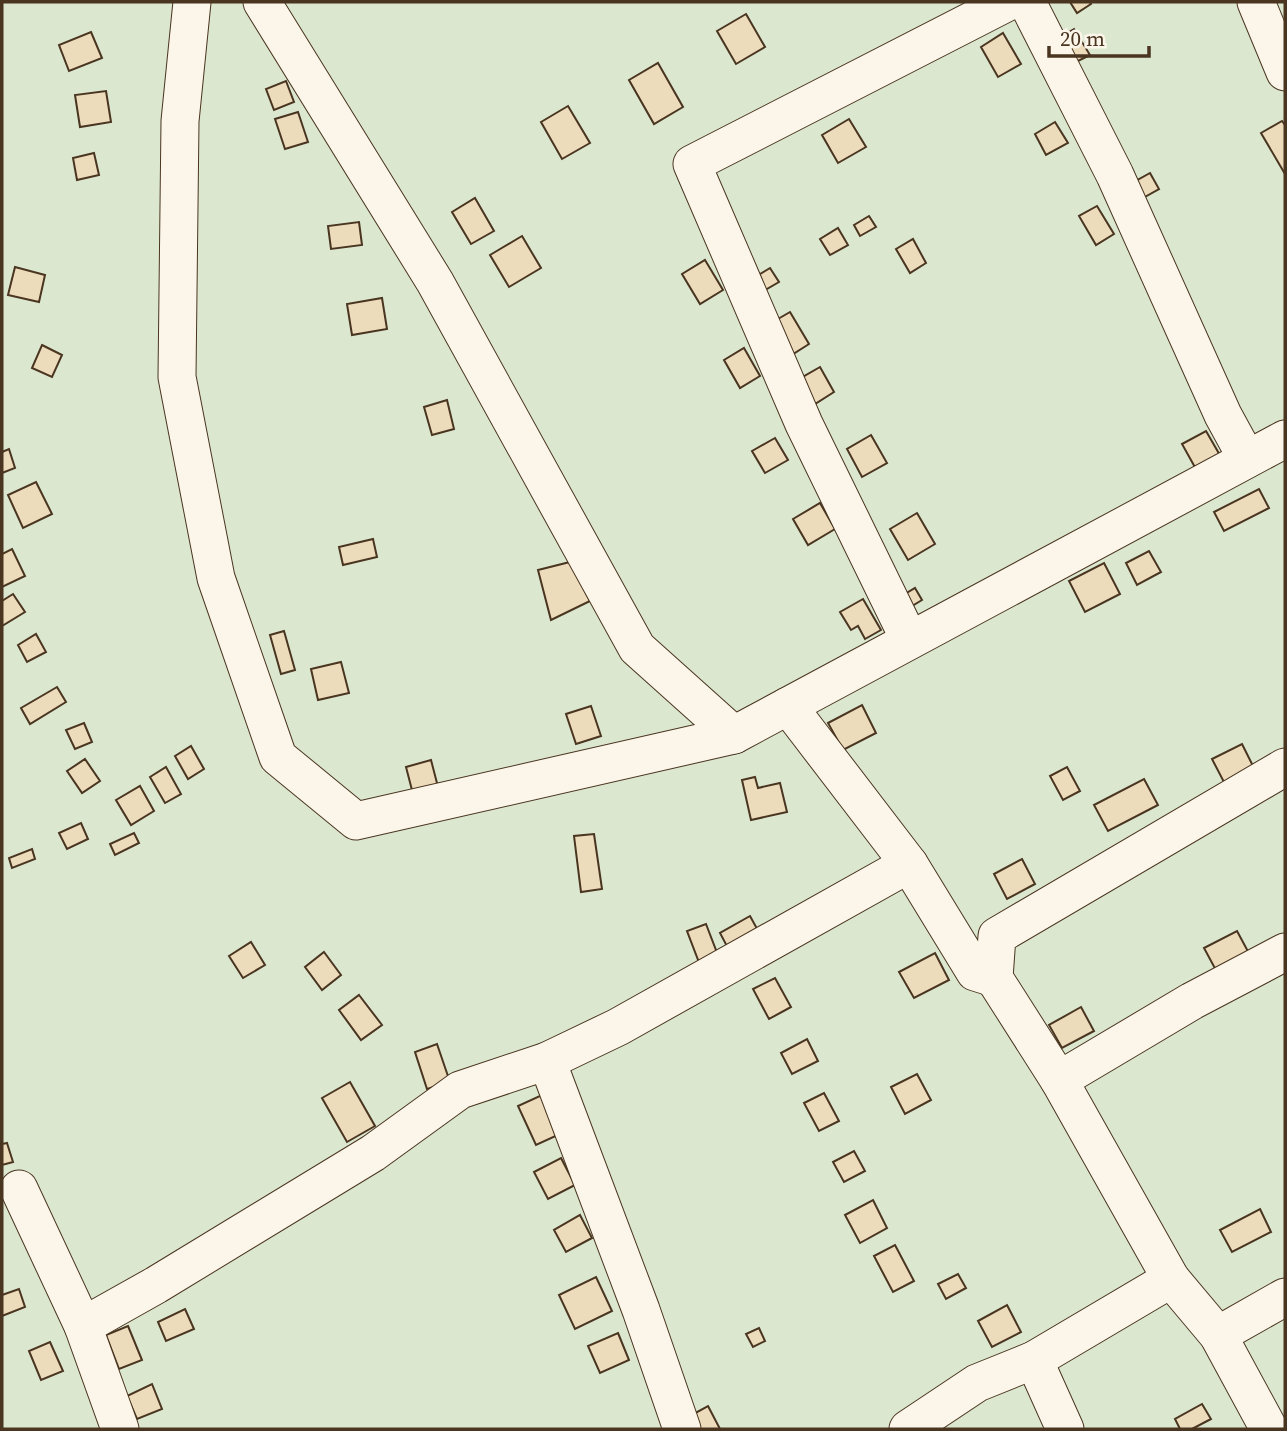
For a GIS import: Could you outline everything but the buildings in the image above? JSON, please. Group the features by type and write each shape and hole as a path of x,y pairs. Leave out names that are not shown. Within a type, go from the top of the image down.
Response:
{"lane":[{"path":"192,2 180,121 177,377 216,578 278,757 356,821 734,735 1285,439"},
{"path":"262,2 435,282 637,648 734,735"},
{"path":"909,639 804,424 692,164 1007,2"},
{"path":"1027,2 1115,175 1223,415 1247,459"},
{"path":"1256,2 1285,72"},
{"path":"788,706 909,864 975,972 994,978"},
{"path":"1269,1429 1218,1335 1171,1279 1059,1080 994,978 997,936 1285,767"},
{"path":"83,1326 156,1285 373,1153 460,1090 547,1061 618,1027 909,864"},
{"path":"1059,1080 1192,1001 1285,952"},
{"path":"547,1061 641,1310 682,1429"},
{"path":"19,1189 83,1326 120,1429"},
{"path":"908,1429 977,1384 1034,1360 1171,1279"},
{"path":"1218,1335 1285,1297"},
{"path":"1034,1360 1065,1429"}],"green space":[{"path":"2,2 1285,2 1285,1429 2,1429"}]}
